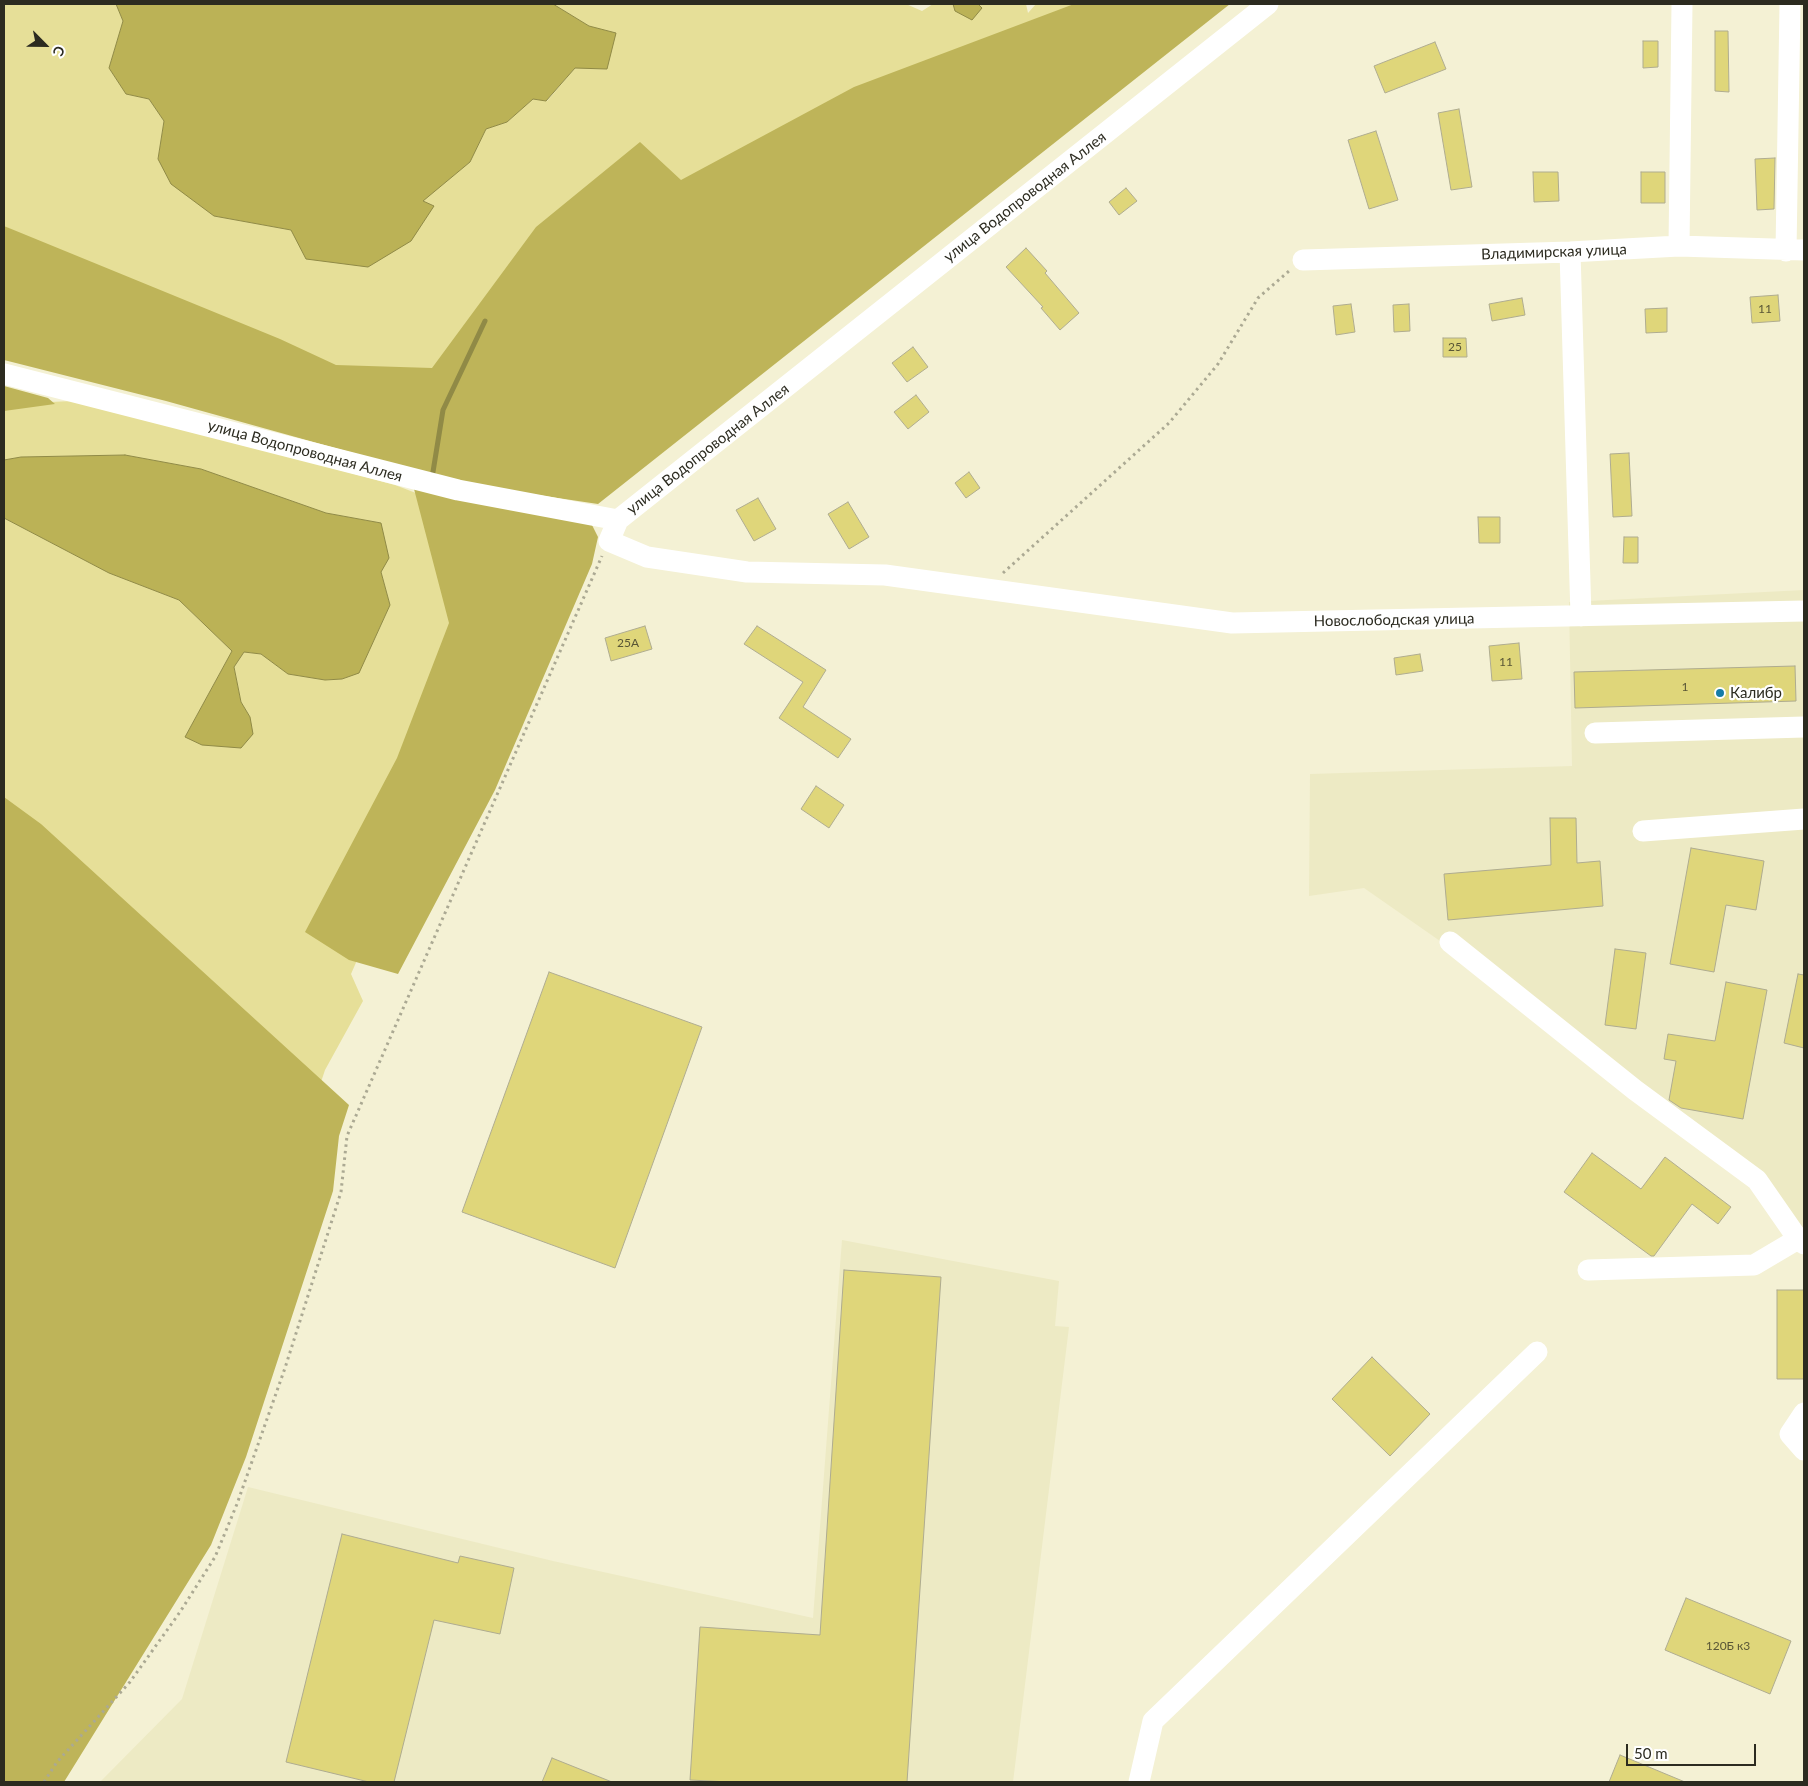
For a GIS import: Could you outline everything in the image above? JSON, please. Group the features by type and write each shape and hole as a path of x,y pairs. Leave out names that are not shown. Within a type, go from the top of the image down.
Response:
{"street":[{"name":"улица Водопроводная Аллея","path":"4,374 458,490 618,520 1268,4"},
{"path":"1678,246 1682,4"},
{"path":"1790,4 1795,250"},
{"name":"Владимирская улица","path":"1303,260 1570,252 1678,246 1795,250"},
{"path":"1570,252 1581,616"},
{"path":"609,541 618,520"},
{"name":"Новослободская улица","path":"609,541 647,557 747,572 885,575 1232,623 1804,611"},
{"path":"1594,733 1804,727"},
{"path":"1643,831 1804,819"},
{"path":"1450,942 1635,1090 1757,1180 1801,1241 1754,1265 1588,1270"},
{"path":"1140,1782 1154,1721 1537,1352"},
{"path":"1804,1412 1790,1434 1804,1450"}],"path":[{"path":"985,589 1169,423 1218,364 1258,298 1303,260"},
{"path":"44,1782 57,1762 130,1682 180,1612 214,1557 237,1504 282,1378 341,1192 347,1136 609,541"}],"shaded area":[{"path":"4,4 116,4 123,21 109,68 126,94 149,99 164,121 158,159 214,216 291,230 433,206 422,201 470,162 486,129 507,122 533,99 547,101 575,68 615,33 589,26 553,4 906,4 922,11 933,4 953,4 955,11 981,8 978,4 1026,4 1028,13 1036,4 1106,4 431,394 322,388 4,226"},
{"path":"116,4 553,4 589,26 616,33 607,69 575,68 546,101 533,99 507,122 486,129 470,162 423,201 434,206 411,241 368,267 306,259 291,230 214,216 171,184 158,159 164,121 149,99 126,94 109,68 123,21"},
{"path":"953,4 978,4 982,8 972,20 955,11"},
{"path":"1074,4 1230,4 598,504 484,487 407,468 166,401 4,360 4,226 280,339 336,365 432,368 536,227 640,142 681,180 854,87"},
{"path":"4,386 48,398 55,404 4,411"},
{"path":"73,401 140,416 395,485 429,498 472,523 392,880 351,974 363,1001 325,1070 306,1127 4,831 4,518 109,573 179,600 232,651 185,737 250,717 241,702 234,667 244,652 261,654 288,674 325,680 342,679 359,672 390,605 381,572 381,523 326,513 201,469 125,455 21,457 4,460 4,404"},
{"path":"125,455 201,469 326,513 381,523 389,558 381,572 390,605 359,673 342,679 325,680 288,674 261,654 244,652 234,667 241,702 250,717 253,734 241,748 202,745 185,737 232,651 179,600 109,573 4,518 4,460 21,457"},
{"path":"414,489 590,521 598,537 592,564 495,790 398,974 349,960 305,932 397,758 449,623"},
{"path":"1804,590 1804,1237 1615,1063 1364,888 1309,896 1310,774 1572,766 1569,602"},
{"path":"4,797 41,824 349,1105 339,1136 333,1191 246,1457 211,1545 64,1782 4,1782"},
{"path":"842,1240 1059,1281 1055,1326 1069,1327 1013,1782 100,1782 182,1699 248,1487 553,1561 813,1618"}],"building":[{"path":"1715,31 1728,31 1729,92 1715,91"},
{"path":"1643,41 1658,41 1658,67 1643,68"},
{"path":"1435,42 1446,69 1385,93 1374,66"},
{"path":"1459,109 1472,187 1451,190 1438,113"},
{"path":"1376,131 1398,200 1369,209 1348,140"},
{"path":"1775,158 1774,209 1757,210 1755,159"},
{"path":"1533,172 1558,172 1559,201 1534,202"},
{"path":"1641,172 1665,172 1665,203 1641,203"},
{"path":"1126,188 1137,201 1119,215 1109,202"},
{"path":"1026,248 1047,271 1045,273 1079,313 1060,330 1041,308 1043,307 1006,267"},
{"path":"1778,295 1780,321 1752,323 1750,297"},
{"path":"1522,298 1525,315 1492,321 1489,304"},
{"path":"1351,304 1355,332 1336,335 1333,306"},
{"path":"1409,304 1410,331 1394,332 1393,305"},
{"path":"1667,308 1667,332 1646,333 1645,309"},
{"path":"1443,338 1466,338 1467,357 1443,357"},
{"path":"913,347 928,367 907,382 892,363"},
{"path":"916,395 929,412 908,429 894,412"},
{"path":"1629,453 1632,516 1613,517 1610,454"},
{"path":"969,472 980,488 966,498 955,483"},
{"path":"758,498 776,529 754,541 736,510"},
{"path":"848,502 869,537 849,549 828,514"},
{"path":"1478,517 1500,517 1500,543 1479,543"},
{"path":"1624,537 1638,537 1638,563 1623,563"},
{"path":"645,626 652,649 611,661 605,638"},
{"path":"757,626 826,670 803,707 851,739 838,758 779,718 803,682 744,644"},
{"path":"1519,643 1522,679 1492,681 1489,646"},
{"path":"1420,654 1423,671 1396,675 1394,658"},
{"path":"1795,666 1796,701 1575,708 1574,672"},
{"path":"816,786 844,805 829,828 801,809"},
{"path":"1550,818 1576,818 1577,863 1600,861 1603,906 1448,920 1444,874 1551,865"},
{"path":"1691,848 1764,861 1756,910 1726,905 1714,972 1670,964"},
{"path":"1615,949 1646,953 1636,1029 1605,1025"},
{"path":"549,972 702,1027 615,1268 462,1212"},
{"path":"1798,974 1804,975 1804,1048 1784,1043"},
{"path":"1726,982 1767,990 1743,1119 1681,1108 1669,1100 1676,1061 1664,1059 1668,1034 1715,1041"},
{"path":"1592,1153 1641,1189 1665,1157 1731,1207 1718,1224 1692,1204 1654,1256 1651,1256 1564,1192"},
{"path":"844,1270 941,1277 907,1782 729,1782 690,1780 700,1627 820,1635"},
{"path":"1777,1290 1804,1290 1804,1379 1777,1379"},
{"path":"1372,1357 1430,1414 1390,1456 1332,1399"},
{"path":"342,1534 458,1563 460,1556 514,1568 500,1634 434,1620 394,1782 369,1782 286,1762"},
{"path":"1686,1598 1791,1641 1770,1694 1665,1650"},
{"path":"1620,1755 1685,1782 1609,1782"},
{"path":"552,1758 612,1782 542,1782"}],"waterway":[{"path":"432,478 443,410 485,321"}],"place":[{"name":"Калибр","path":"1720,693"}]}
